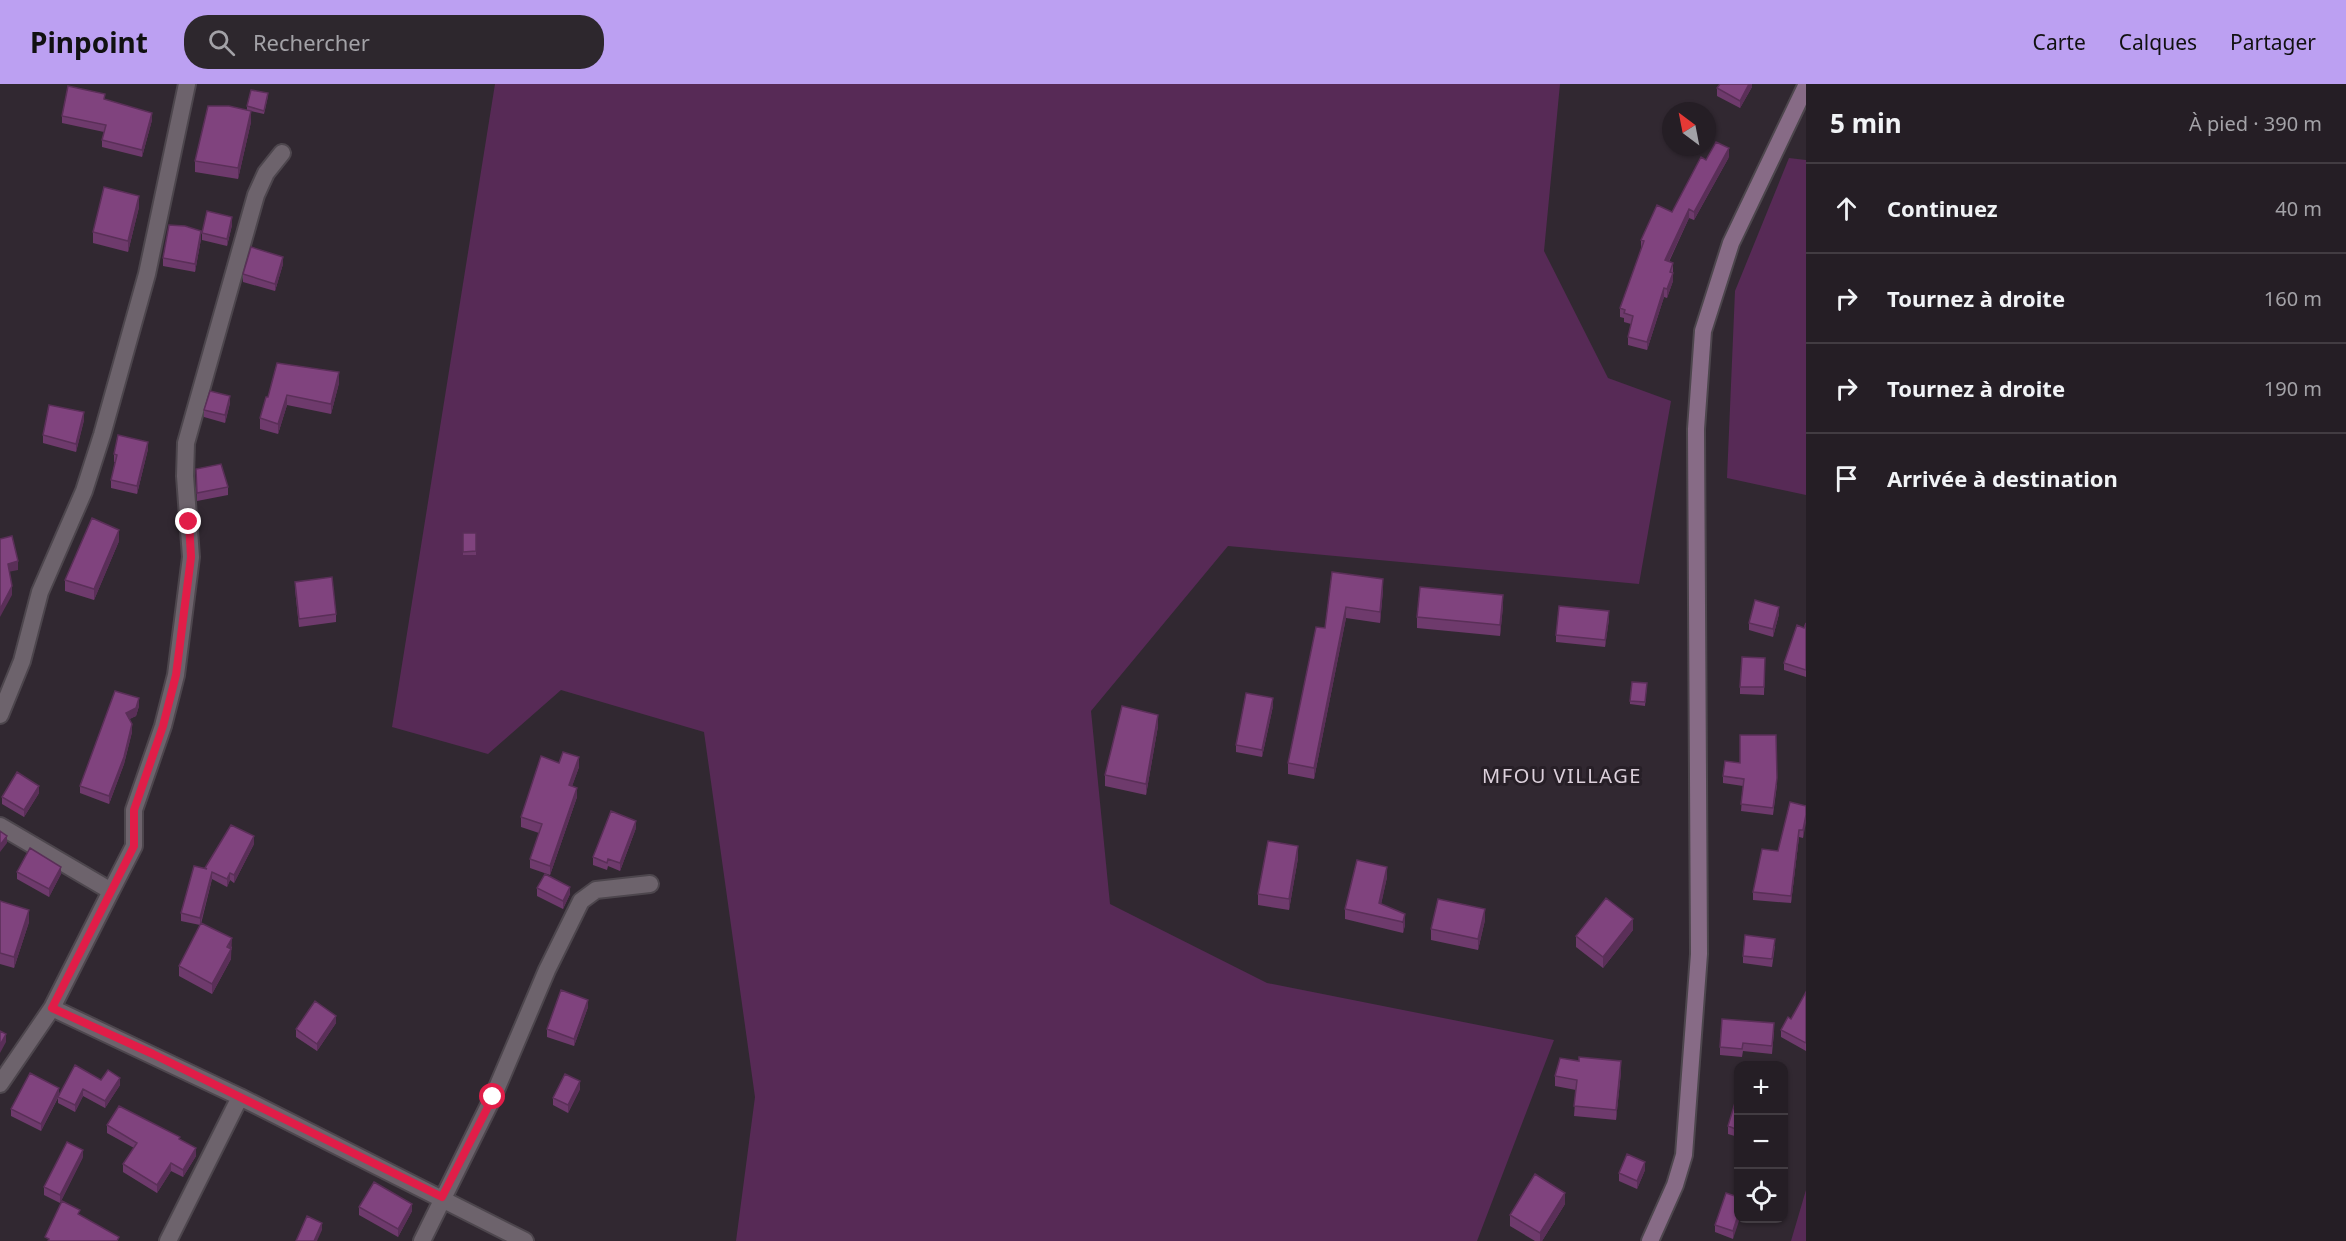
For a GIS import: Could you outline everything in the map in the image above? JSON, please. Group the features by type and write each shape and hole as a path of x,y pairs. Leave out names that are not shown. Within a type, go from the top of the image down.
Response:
{"main road":[{"path":"1650,1241 1675,1185 1684,1155 1699,954 1696,440 1703,331 1731,243 1806,86"}],"street":[{"path":"0,715 22,661 39,592 84,491 102,435 147,274 187,84"},
{"path":"0,1084 52,1008 134,846 134,810 163,726 176,675 191,557 184,476 186,443 256,195 266,173 282,153"},
{"path":"0,826 111,891"},
{"path":"422,1241 493,1097 547,970 580,901 596,890 650,884"},
{"path":"52,1008 240,1097 442,1197 525,1241"},
{"path":"168,1241 240,1097"}],"shaded area":[{"path":"495,84 1560,84 1544,251 1608,378 1671,401 1639,584 1228,546 1091,711 1110,904 1267,983 1554,1040 1477,1241 736,1241 755,1097 704,732 561,690 488,754 392,727"},
{"path":"1789,158 1806,160 1806,495 1727,478 1735,291"},
{"path":"1806,1190 1806,1241 1791,1241"}],"building":[{"path":"1720,84 1749,84 1740,101 1717,88"},
{"path":"68,86 105,94 104,99 152,113 142,150 102,140 106,125 62,116"},
{"path":"251,90 268,93 264,111 247,106"},
{"path":"208,106 229,106 251,111 238,168 195,161"},
{"path":"1716,142 1729,148 1694,212 1689,209 1665,260 1673,263 1670,272 1673,273 1667,289 1664,288 1647,342 1628,337 1633,316 1624,313 1625,310 1620,308 1644,241 1641,240 1657,205 1672,212 1701,157 1706,160 1708,156 1716,156"},
{"path":"104,187 139,196 128,241 93,232"},
{"path":"207,211 232,217 227,239 202,233"},
{"path":"169,225 185,226 201,231 195,264 163,258"},
{"path":"251,247 283,257 275,284 243,274"},
{"path":"277,363 339,372 331,404 287,395 278,424 260,418"},
{"path":"210,391 230,396 225,415 204,410"},
{"path":"49,405 84,412 76,444 43,435"},
{"path":"118,435 148,442 137,486 111,480 117,455 114,454"},
{"path":"221,464 228,487 197,493 196,469"},
{"path":"92,518 119,530 94,589 65,580"},
{"path":"463,533 476,533 476,551 463,552"},
{"path":"12,536 18,561 8,564 12,586 0,609 0,539"},
{"path":"1332,572 1383,579 1380,612 1346,607 1314,768 1288,763 1316,627 1325,628"},
{"path":"332,577 336,614 299,619 295,582"},
{"path":"1420,587 1503,595 1500,625 1417,617"},
{"path":"1755,600 1779,607 1773,629 1749,623"},
{"path":"1559,606 1609,611 1605,640 1556,635"},
{"path":"1806,623 1806,670 1784,663 1797,625 1804,628"},
{"path":"1742,657 1765,658 1764,687 1740,687"},
{"path":"1632,682 1647,683 1645,702 1630,701"},
{"path":"115,691 139,698 136,708 126,713 132,724 124,757 109,796 80,786"},
{"path":"1246,693 1273,698 1262,750 1236,745"},
{"path":"1122,706 1158,715 1146,784 1105,775"},
{"path":"1740,735 1776,735 1777,778 1773,808 1741,804 1744,779 1723,776 1725,761 1740,763"},
{"path":"563,752 579,757 569,785 577,788 550,866 530,859 542,824 521,817 541,756 559,763"},
{"path":"17,772 39,786 24,810 2,797"},
{"path":"1790,802 1806,806 1803,830 1799,830 1791,896 1753,892 1762,849 1778,851"},
{"path":"611,811 636,821 620,863 608,859 607,863 593,857"},
{"path":"231,825 254,836 234,875 230,873 227,879 212,872 200,918 181,913 194,866 207,869 205,868"},
{"path":"0,831 7,836 0,845"},
{"path":"1268,841 1298,846 1289,899 1258,894"},
{"path":"30,848 61,867 49,889 17,872"},
{"path":"1357,860 1387,867 1379,903 1405,914 1403,922 1345,909"},
{"path":"545,874 570,887 563,901 537,888"},
{"path":"1606,898 1633,919 1603,957 1576,936"},
{"path":"1438,899 1485,909 1478,939 1431,929"},
{"path":"0,901 29,910 14,957 0,953"},
{"path":"201,923 232,938 227,947 231,949 212,984 179,966"},
{"path":"1745,935 1775,939 1772,959 1743,956"},
{"path":"561,990 588,1000 574,1039 547,1029"},
{"path":"1806,992 1806,1043 1781,1030 1788,1017 1791,1019"},
{"path":"315,1001 336,1016 317,1044 296,1029"},
{"path":"1722,1019 1774,1023 1772,1046 1743,1043 1742,1049 1720,1047"},
{"path":"0,1031 6,1034 0,1045"},
{"path":"1579,1057 1621,1061 1616,1110 1574,1106 1577,1080 1555,1076 1560,1058 1579,1061"},
{"path":"75,1065 101,1080 108,1070 120,1078 105,1101 83,1089 75,1105 58,1097"},
{"path":"30,1073 59,1088 41,1124 11,1109"},
{"path":"565,1074 580,1081 568,1105 553,1098"},
{"path":"119,1106 180,1137 179,1139 196,1148 183,1170 171,1163 157,1185 123,1164 137,1143 107,1125"},
{"path":"1734,1106 1734,1128 1728,1126"},
{"path":"67,1142 83,1150 60,1195 44,1187"},
{"path":"1627,1154 1645,1162 1637,1181 1619,1173"},
{"path":"1535,1174 1565,1193 1540,1233 1510,1215"},
{"path":"374,1182 412,1204 398,1229 359,1207"},
{"path":"1726,1193 1734,1196 1736,1223 1733,1231 1715,1225"},
{"path":"62,1201 80,1210 78,1214 119,1237 117,1241 48,1241 49,1239 45,1237"},
{"path":"307,1216 322,1223 314,1241 296,1241"}],"district":[{"name":"MFOU VILLAGE","path":"1562,775"}],"route":[{"path":"189,522 191,557 176,675 163,726 134,810 134,846 52,1008 153,1054 442,1197 493,1097"}]}
